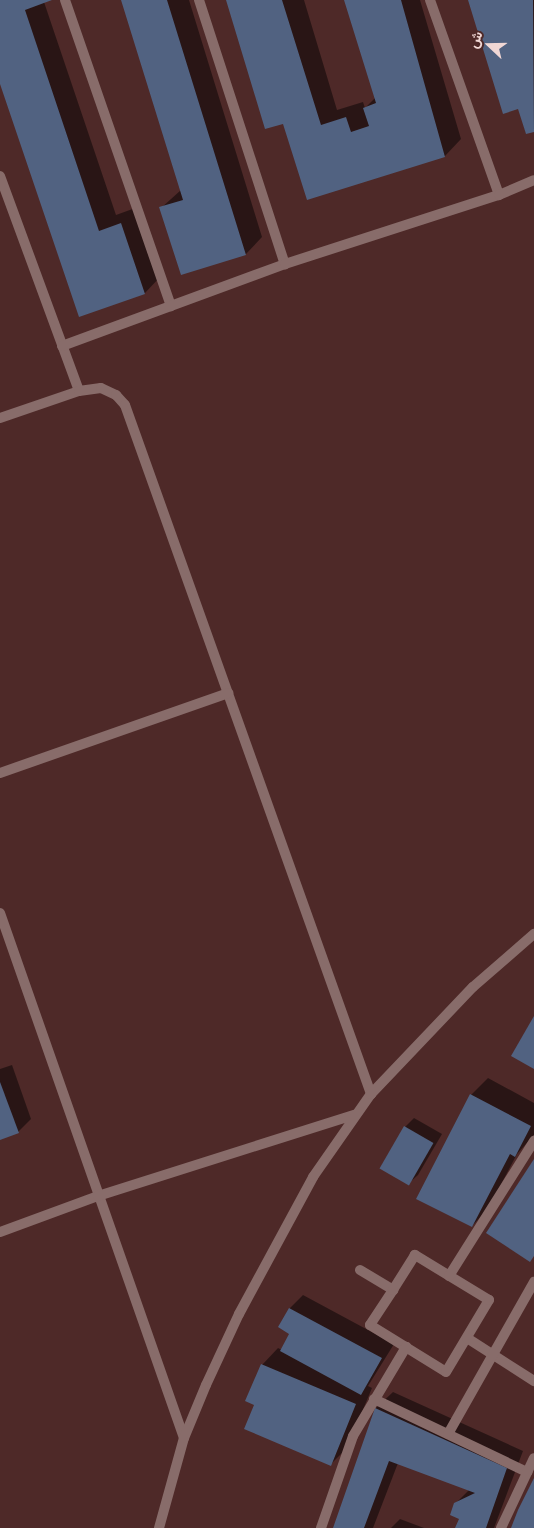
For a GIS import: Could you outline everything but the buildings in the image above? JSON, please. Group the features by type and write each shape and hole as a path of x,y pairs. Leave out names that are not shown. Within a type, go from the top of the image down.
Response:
{"street":[{"path":"65,0 171,306"},
{"path":"199,0 285,264"},
{"path":"430,0 499,195"},
{"path":"0,176 79,391"},
{"path":"62,346 285,264 499,195 534,180"},
{"path":"0,418 79,391 102,388 116,395 125,404 371,1094"},
{"path":"0,773 228,693"},
{"path":"0,913 184,1438"},
{"path":"158,1528 184,1438 239,1314 313,1176 354,1115 371,1094 474,987 534,934"},
{"path":"0,1232 98,1196 354,1115"},
{"path":"449,1276 534,1141"},
{"path":"415,1255 449,1276 489,1300 446,1372 370,1325 415,1255"},
{"path":"360,1270 393,1290"},
{"path":"448,1434 534,1282"},
{"path":"467,1338 534,1381"},
{"path":"321,1528 353,1436 406,1348"},
{"path":"374,1399 527,1472"},
{"path":"500,1528 534,1458"}]}
